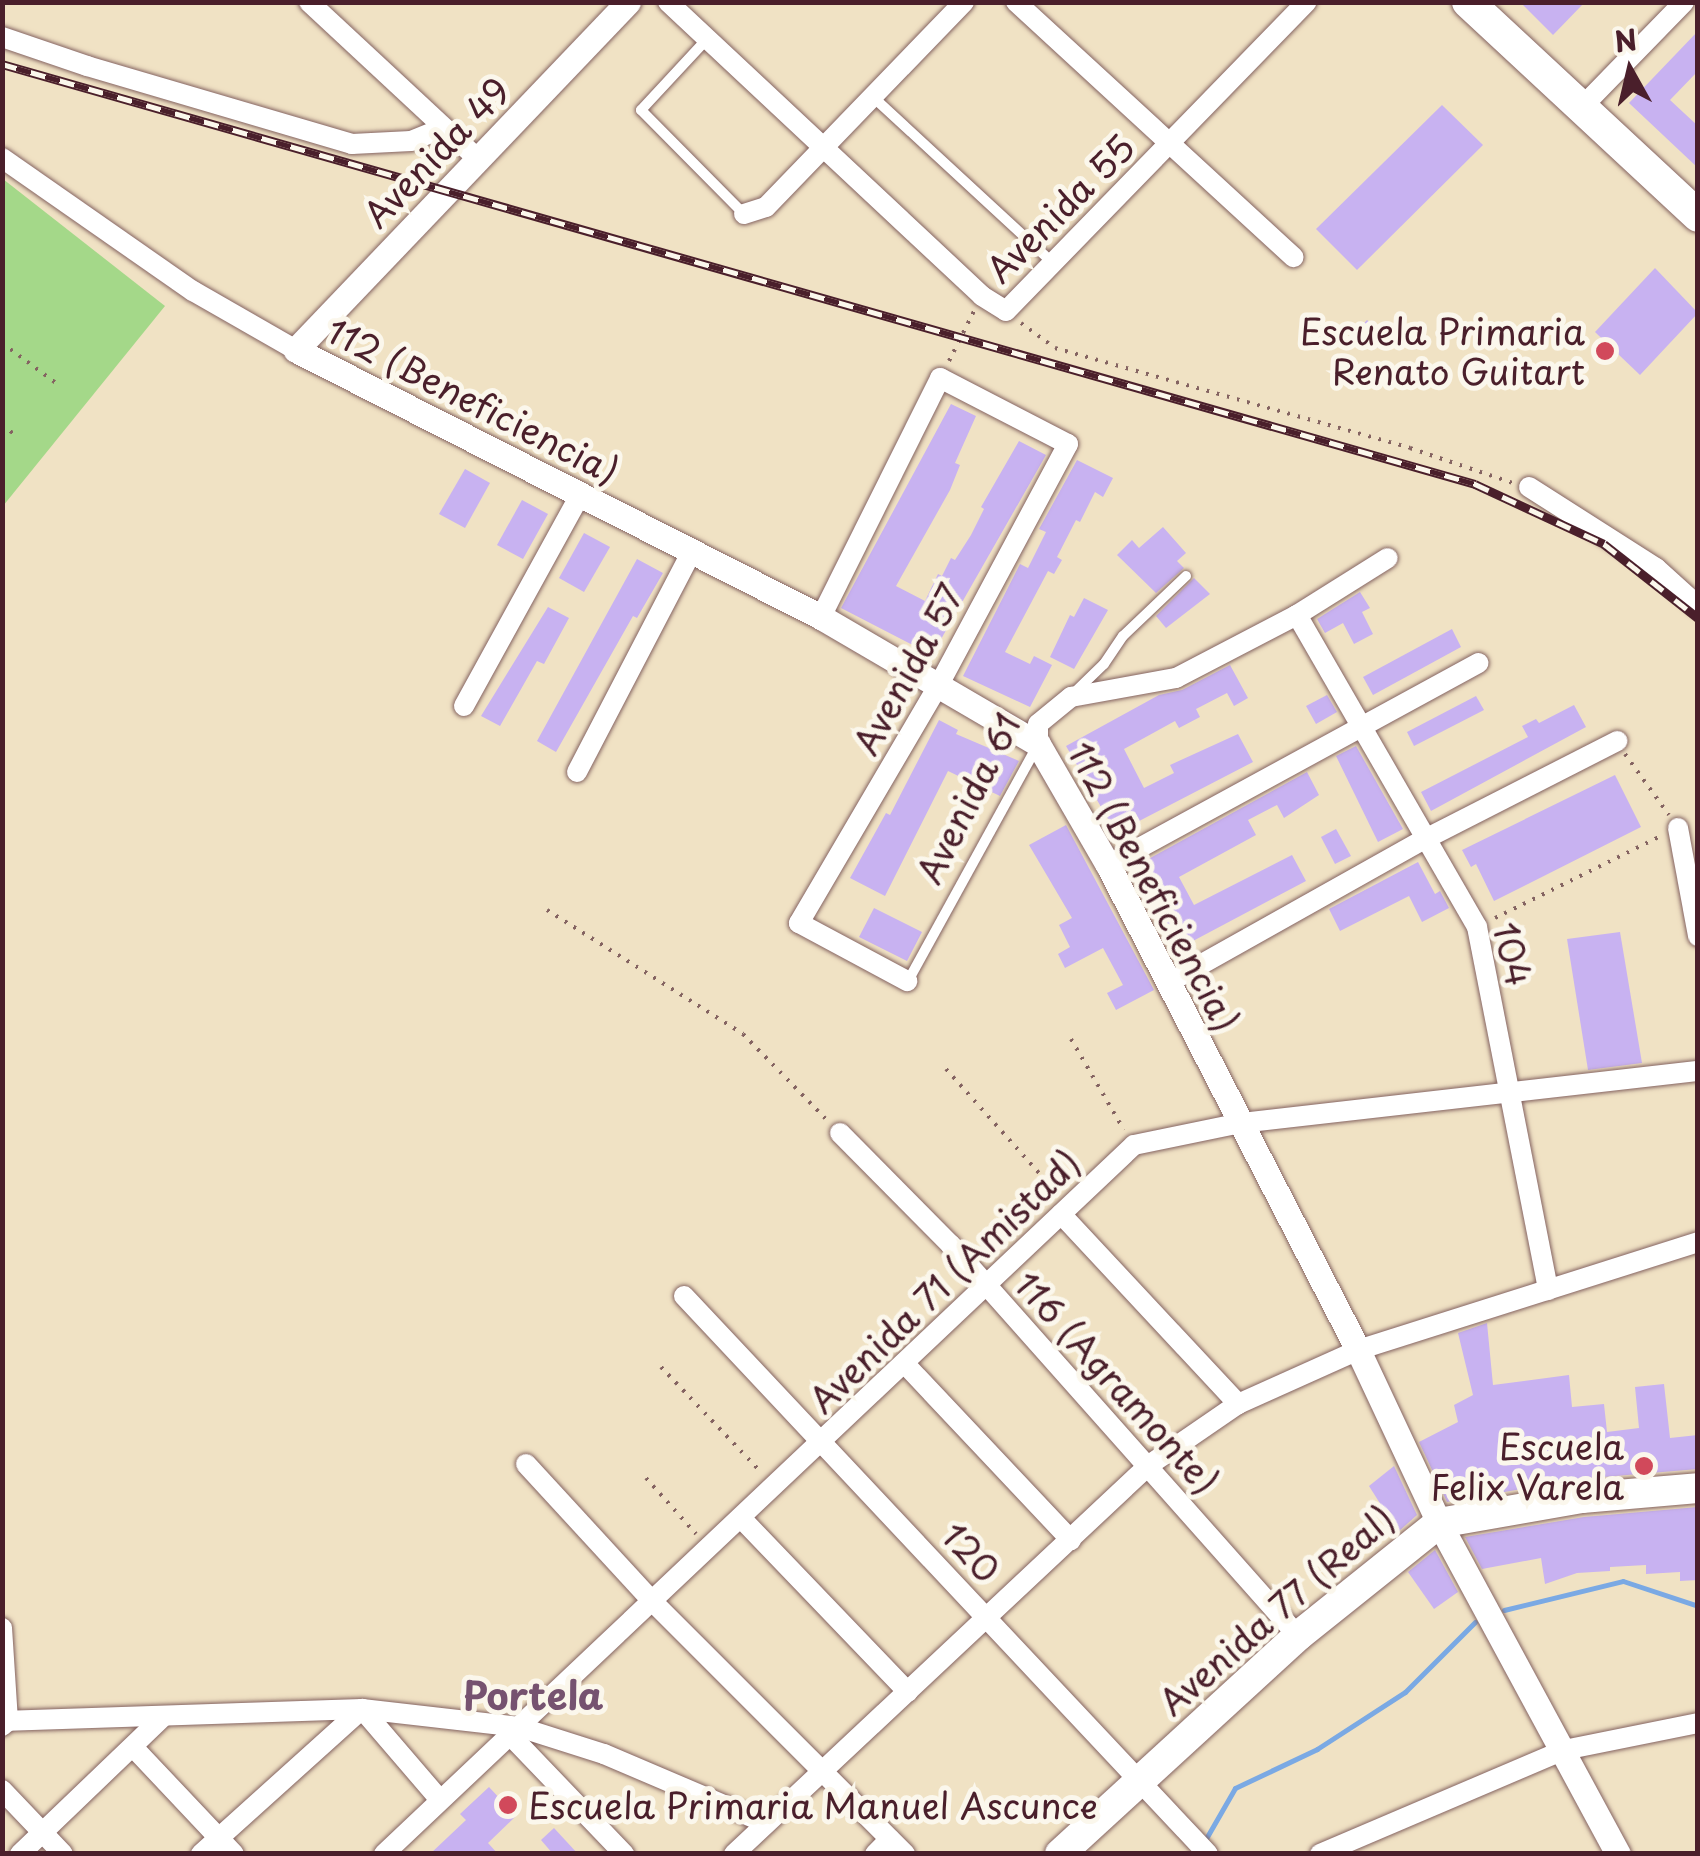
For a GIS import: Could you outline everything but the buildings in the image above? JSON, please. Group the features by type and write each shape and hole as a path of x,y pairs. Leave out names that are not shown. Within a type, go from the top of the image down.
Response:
{"main road":[{"path":"1468,2 1698,216"},
{"name":"Avenida 77 (Real)","path":"1060,1854 1298,1636 1439,1522 1582,1498 1698,1488"}],"street":[{"path":"309,2 478,159"},
{"name":"Avenida 49","path":"296,350 628,2"},
{"path":"668,2 982,296"},
{"path":"744,214 766,206 964,2"},
{"path":"1016,2 1293,257"},
{"name":"Avenida 55","path":"982,296 1006,311 1306,2"},
{"path":"1580,110 1684,2"},
{"path":"2,37 352,144 412,142 442,129"},
{"name":"112 (Beneficiencia)","path":"2,158 192,291 296,350 821,618 1038,744 1108,864 1358,1350 1439,1522 1618,1854"},
{"path":"821,618 940,378"},
{"name":"Avenida 57","path":"907,982 799,923 938,686 1068,444 940,378"},
{"path":"1529,488 1656,568 1698,606"},
{"path":"464,706 581,494"},
{"path":"577,772 692,552"},
{"name":"Avenida 61","path":"1038,744 1038,724 1071,696 1176,678 1297,615 1388,558"},
{"name":"104","path":"1297,615 1477,927 1548,1290"},
{"path":"1108,864 1478,664"},
{"path":"1168,983 1425,839 1616,741"},
{"path":"1678,828 1698,936"},
{"path":"1134,1146 1241,1123 1698,1071"},
{"name":"116 (Agramonte)","path":"840,1133 988,1286 1298,1636"},
{"name":"Avenida 71 (Amistad)","path":"385,1853 1134,1146"},
{"path":"1065,1211 1238,1404"},
{"path":"734,1854 1149,1465 1238,1404 1358,1350 1698,1242"},
{"name":"120","path":"684,1296 1208,1854"},
{"path":"905,1364 1071,1540"},
{"path":"526,1464 652,1602 824,1770 890,1849"},
{"path":"741,1518 908,1692"},
{"path":"2,1628 4,1723 362,1709 514,1731 604,1754 766,1823"},
{"path":"362,1709 440,1800"},
{"path":"200,1854 362,1709"},
{"path":"20,1854 162,1718"},
{"path":"1320,1854 1564,1750 1698,1723"},
{"path":"514,1731 624,1854"},
{"path":"132,1747 234,1854"},
{"path":"2,1790 63,1854"}],"lane":[{"path":"707,39 641,110 744,214"},
{"path":"872,96 1053,263"},
{"path":"1071,696 1104,664 1123,636 1186,576"},
{"name":"Avenida 61","path":"907,982 1038,744"}],"path":[{"name":"Avenida 55","path":"940,378 982,296"},
{"path":"1006,311 1054,348 1410,448 1529,488"},
{"path":"2,343 60,386"},
{"path":"2,425 14,434"},
{"path":"1477,927 1678,828 1616,741"},
{"path":"547,910 743,1034 840,1133"},
{"path":"1071,1039 1134,1146"},
{"path":"946,1069 1065,1211"},
{"path":"660,1367 774,1487"},
{"path":"646,1478 709,1548"}],"green space":[{"path":"3,179 165,306 3,506"}],"waterway":[{"path":"1504,1610 1623,1581 1698,1606"},
{"path":"1204,1842 1235,1788 1317,1749 1405,1692 1475,1622"}],"railway":[{"path":"2,64 1475,484 1604,544 1698,618"}],"place":[{"name":"Escuela Primaria Renato Guitart","path":"1605,351"},
{"name":"Escuela Felix Varela","path":"1644,1466"},
{"name":"Escuela Primaria Manuel Ascunce","path":"508,1805"}],"district":[{"name":"Portela","path":"533,1695"}]}
